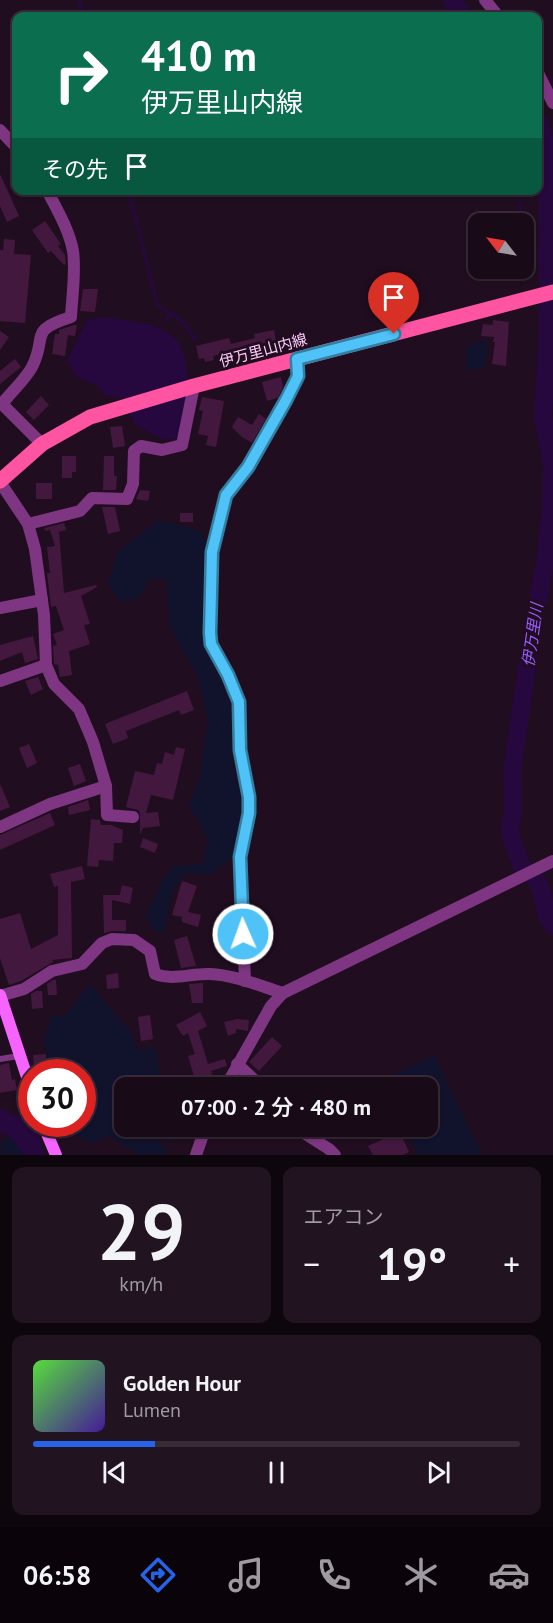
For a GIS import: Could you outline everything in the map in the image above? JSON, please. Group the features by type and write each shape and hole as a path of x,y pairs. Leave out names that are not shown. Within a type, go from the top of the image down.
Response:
{"main road":[{"name":"伊万里山内線","path":"0,482 42,444 90,417 194,386 553,292"},
{"path":"0,996 20,1059"},
{"path":"48,1137 56,1155"}],"street":[{"path":"542,81 553,103"},
{"path":"0,130 12,143"},
{"path":"42,444 1,403 32,368 43,329 50,324 71,317 73,251 66,228 50,195"},
{"path":"245,981 240,857 249,813 249,797 240,750 239,702 228,675 211,644 212,552 226,495 248,467 286,400 298,376 297,359"},
{"path":"28,524 80,511 92,498 127,499 133,484 134,451 141,446 162,450 182,445 194,386"},
{"path":"0,482 28,524 35,549 42,600 46,665 54,684 79,709 93,742 106,786 107,815 133,817"},
{"path":"0,608 42,600"},
{"path":"0,681 46,665"},
{"path":"0,827 50,804 106,786"},
{"path":"230,1077 271,1006 283,993 553,861"},
{"path":"0,996 24,989 52,971 82,964 102,944 112,939 134,940 150,951 155,974 164,977 210,974 245,981 283,993"},
{"path":"237,1064 251,1077"},
{"path":"196,1155 202,1137"},
{"path":"309,1137 335,1155"}],"lane":[{"path":"0,1059 19,1056"}],"shaded area":[{"path":"105,317 156,327 168,332 177,341 183,352 187,369 188,391 185,416 175,439 163,440 134,424 125,398 106,396 96,385 76,376 67,361 87,320"},
{"path":"487,340 485,368 466,370 467,345"},
{"path":"159,520 202,531 208,549 207,646 235,710 233,762 244,807 236,855 210,875 186,873 172,891 165,930 157,933 145,917 163,878 173,866 202,864 208,840 189,805 200,775 208,720 198,677 169,625 167,580 150,578 140,598 120,602 108,583 118,551"},
{"path":"90,984 131,1032 138,1050 156,1048 160,1077 114,1077 114,1137 158,1137 166,1150 165,1155 139,1155 109,1136 91,1143 79,1137 96,1137 96,1059 47,1059 44,1040 52,1015 64,1016"},
{"path":"434,1055 481,1152 476,1155 418,1155 410,1137 438,1137 438,1077 389,1077"},
{"path":"0,1109 18,1117 18,1137 39,1137 45,1155 24,1155 10,1136 0,1132"},
{"path":"10,1136 24,1155 2,1155 0,1143"},
{"path":"166,1137 179,1137 169,1143"}],"building":[{"path":"0,174 19,216 7,222 0,206"},
{"path":"45,221 61,244 58,246 65,255 66,264 64,265 51,251 48,253 32,230"},
{"path":"4,239 15,240 14,254 31,255 25,323 0,321 0,250 3,250"},
{"path":"83,289 98,289 95,312 80,311"},
{"path":"493,320 509,322 506,366 492,364 494,337 481,336 483,324 493,325"},
{"path":"77,325 75,336 68,335 65,356 52,354 55,334 59,334 59,330"},
{"path":"274,330 278,351 259,355 258,349 237,353 237,350 213,356 214,360 205,362 204,358 199,359 196,346 229,338 231,344 255,338 254,334"},
{"path":"0,331 9,337 0,350"},
{"path":"15,359 21,367 0,384 0,371"},
{"path":"281,377 283,387 279,396 267,401 262,382"},
{"path":"41,396 49,405 34,420 26,412"},
{"path":"202,397 224,401 216,447 206,445 208,436 198,434 203,411 199,410"},
{"path":"259,414 266,419 252,443 232,427 238,417 252,425"},
{"path":"122,426 125,446 113,448 110,427"},
{"path":"62,456 76,456 76,472 72,472 72,478 62,478"},
{"path":"104,456 114,456 114,476 117,476 116,490 103,490"},
{"path":"36,483 52,483 52,499 36,499"},
{"path":"140,490 150,491 148,501 136,499"},
{"path":"102,507 115,507 120,531 108,534"},
{"path":"180,513 193,513 193,522 180,522"},
{"path":"64,523 66,530 59,532 64,593 96,585 97,587 81,596 90,624 84,625 90,644 69,651 72,675 60,677 58,665 54,664 53,646 57,645 53,634 64,630 56,606 51,607 47,573 50,573 47,547 55,546 50,530 45,531 44,528"},
{"path":"33,636 38,659 25,663 22,652 0,661 0,645"},
{"path":"38,677 43,689 31,695 25,681"},
{"path":"187,691 194,710 181,715 179,710 126,731 128,738 113,744 105,724"},
{"path":"29,744 37,763 27,768 19,748"},
{"path":"176,747 185,749 173,800 151,795 146,813 158,812 160,826 143,828 140,834 140,813 138,810 126,807 135,771 154,775 157,763 162,764 165,752 174,755"},
{"path":"80,764 86,781 74,786 68,768"},
{"path":"0,784 10,807 0,811"},
{"path":"88,800 90,810 69,815 68,807"},
{"path":"50,813 55,825 0,850 0,835"},
{"path":"91,819 100,820 101,825 111,825 123,830 122,843 114,843 113,861 99,860 98,867 87,866"},
{"path":"143,838 158,844 155,853 140,847"},
{"path":"82,866 85,879 71,882 72,958 52,960 53,962 21,981 9,985 0,958 0,919 20,913 31,949 58,935 58,886 54,887 50,874"},
{"path":"182,881 197,886 188,912 201,915 198,927 182,922 182,917 172,915"},
{"path":"122,885 133,888 130,904 112,900 112,920 126,920 126,931 104,933 103,895 120,895"},
{"path":"187,936 196,966 181,968 174,940"},
{"path":"118,973 119,988 107,989 106,975"},
{"path":"56,980 57,995 48,995 47,984"},
{"path":"203,983 203,1003 192,1003 189,984"},
{"path":"42,991 43,1008 32,1009 31,994"},
{"path":"200,1012 207,1026 198,1031 208,1064 225,1059 227,1066 211,1071 213,1077 194,1077 188,1056 195,1054 188,1033 183,1036 176,1025"},
{"path":"150,1015 153,1039 141,1041 138,1017"},
{"path":"237,1019 249,1020 248,1031 236,1029 236,1033 228,1036 224,1022"},
{"path":"272,1037 282,1046 259,1071 249,1062"},
{"path":"46,1054 46,1059 33,1059 33,1055"},
{"path":"9,1063 12,1080 15,1079 17,1090 0,1093 0,1065"},
{"path":"388,1137 402,1137 409,1152 403,1155 373,1155 368,1146"}],"waterway":[{"path":"79,0 82,12"},
{"name":"伊万里川","path":"452,0 460,12"},
{"name":"伊万里川","path":"542,131 548,158 548,328 543,416 552,465 551,506 546,557 532,633 512,772 513,808 510,828 511,838 522,866 536,880 542,892 547,916 553,925"},
{"path":"129,195 158,306 180,320 195,340"},
{"path":"520,195 521,213"},
{"path":"534,256 548,256"},
{"path":"166,321 171,312"}],"route":[{"path":"243,934 240,857 249,813 249,797 240,750 239,702 228,675 211,644 212,552 216,532 226,495 248,467 298,376 297,359 394,334"}]}
